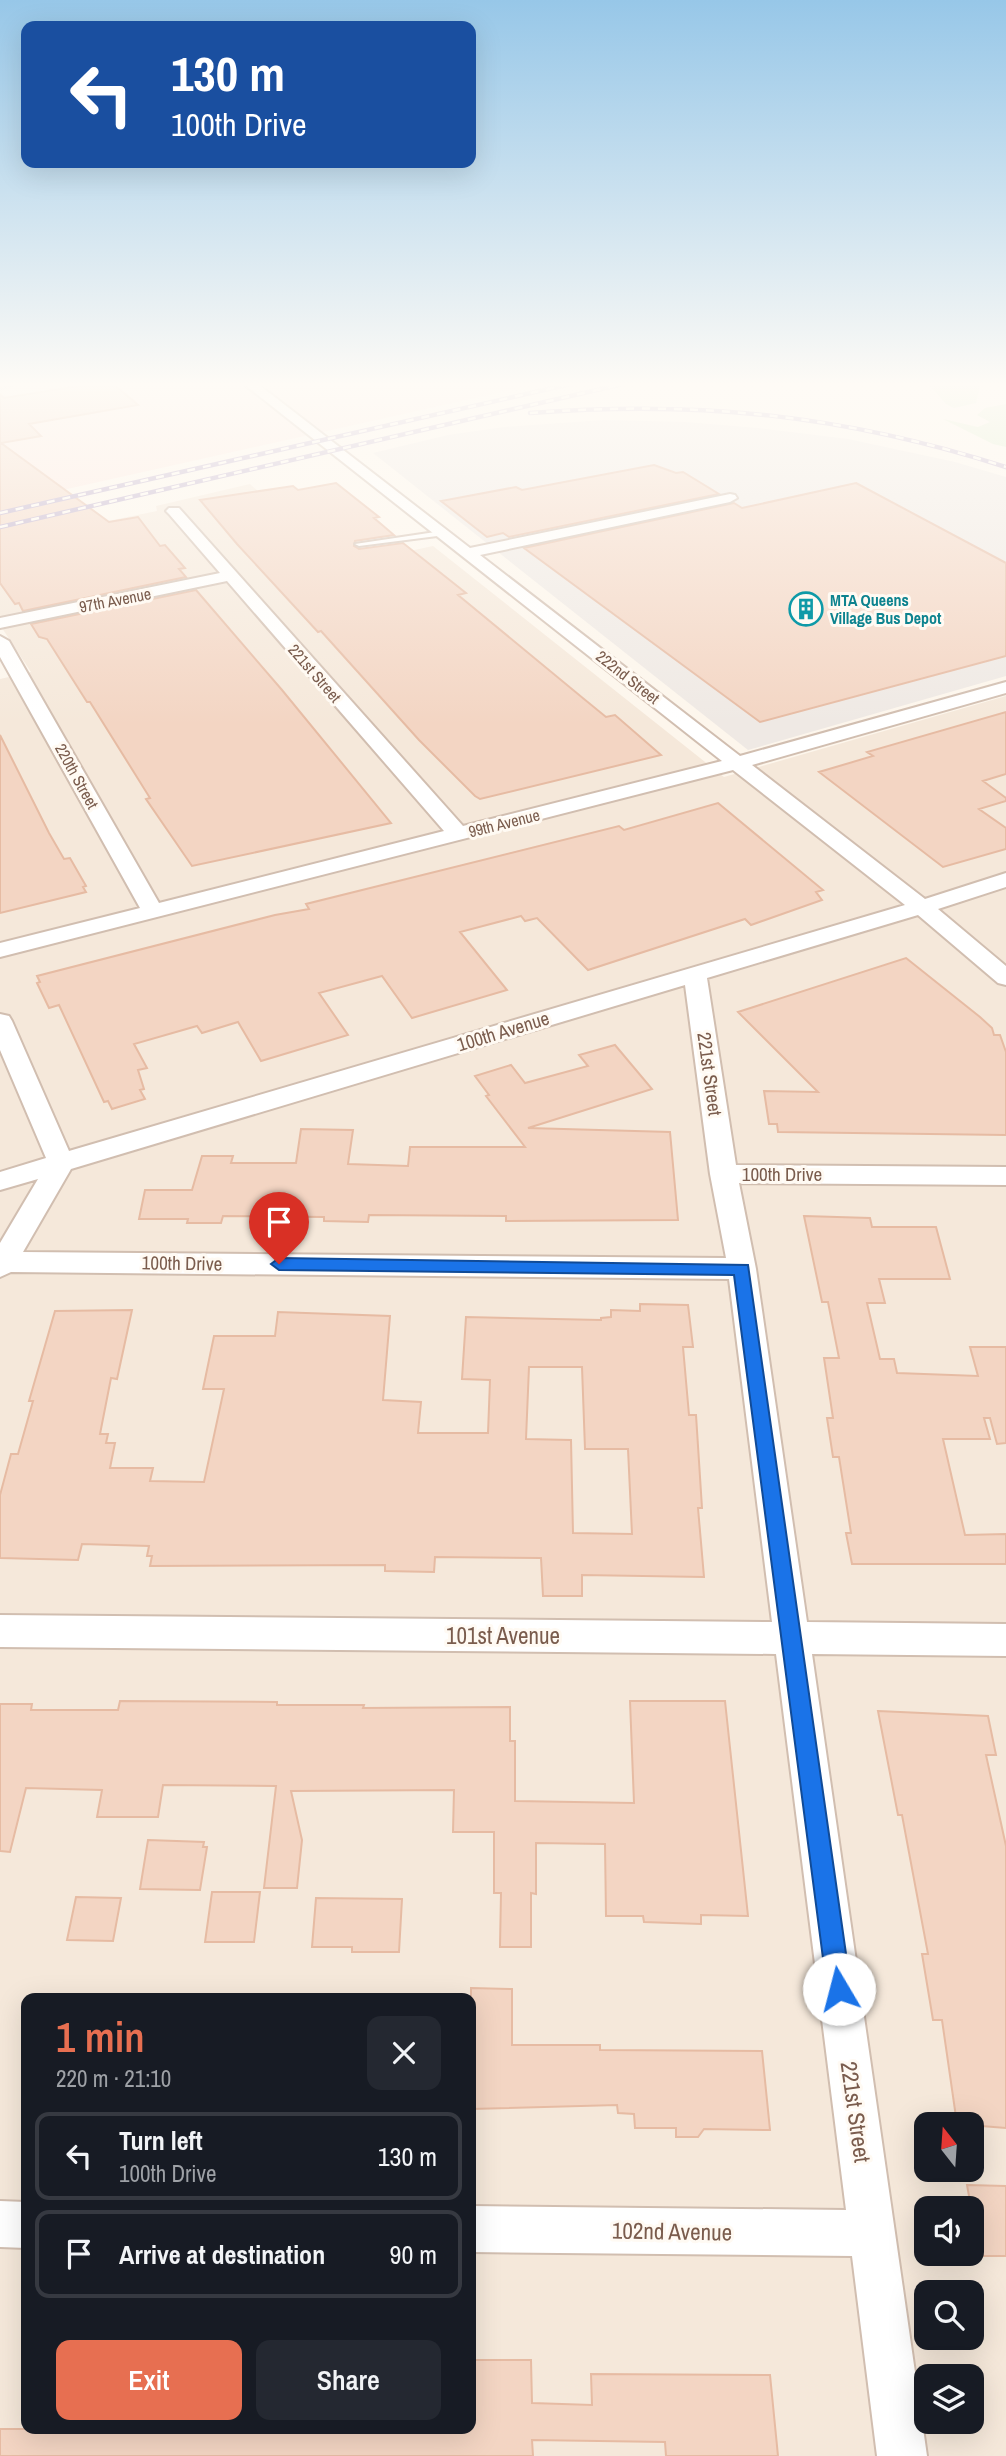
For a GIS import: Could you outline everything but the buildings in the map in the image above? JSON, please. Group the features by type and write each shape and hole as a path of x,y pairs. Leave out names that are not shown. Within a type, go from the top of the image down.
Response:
{"street":[{"name":"222nd Street","path":"394,496 922,907 1006,978"},
{"path":"469,554 730,498"},
{"name":"221st Street","path":"174,511 458,834"},
{"name":"97th Avenue","path":"0,623 230,576"},
{"name":"220th Street","path":"0,641 153,912"},
{"name":"99th Avenue","path":"0,950 737,763 1006,687"},
{"name":"100th Avenue","path":"0,1181 1006,880"},
{"name":"221st Street","path":"695,974 724,1174"},
{"path":"0,1021 61,1163 1,1263"},
{"name":"100th Drive","path":"1,1263 742,1269 724,1174 1006,1176"},
{"name":"221st Street","path":"742,1269 902,2456"},
{"name":"101st Avenue","path":"0,1631 1006,1640"},
{"path":"0,2224 21,2225"},
{"name":"102nd Avenue","path":"476,2229 873,2233"}],"lane":[{"path":"359,544 442,533"}],"shaded area":[{"path":"0,496 38,496 0,504"},
{"path":"200,496 263,496 341,566 433,546 724,777 1006,696 1006,2456 0,2456 0,679 31,672 0,625 0,543 157,511 156,506"},
{"name":"MTA Queens Village Bus Depot","path":"427,496 1006,496 1006,676 748,750"}],"railway":[{"path":"0,513 77,496"},
{"path":"0,527 137,496"}],"place":[{"name":"MTA Queens Village Bus Depot","path":"806,609"}],"route":[{"path":"279,1264 742,1269 839,1989"}]}
